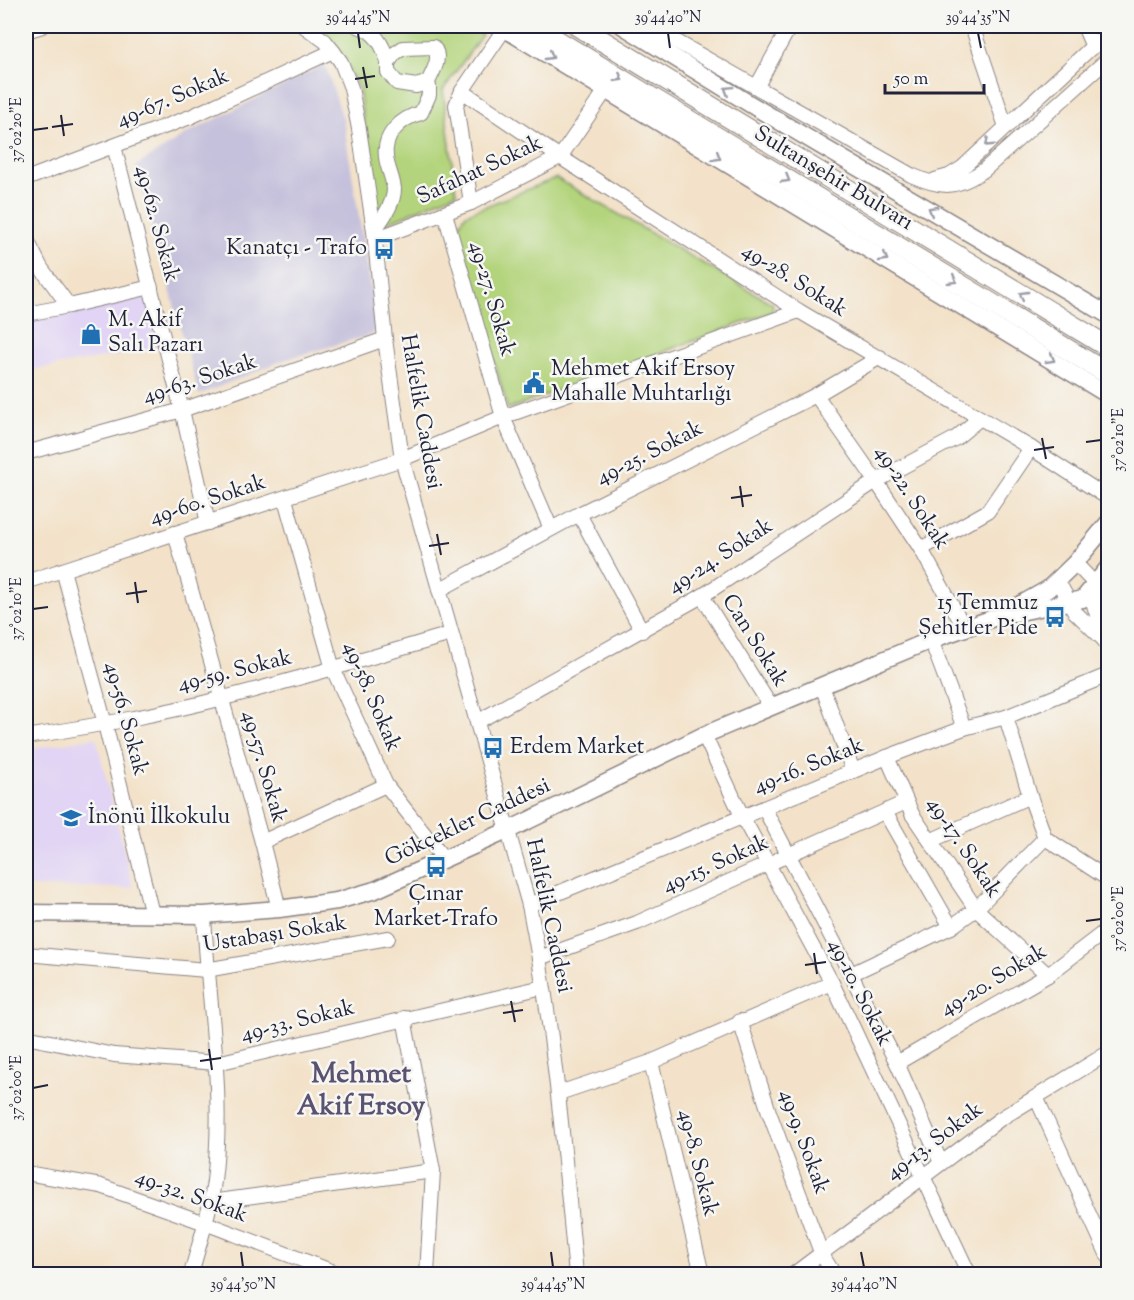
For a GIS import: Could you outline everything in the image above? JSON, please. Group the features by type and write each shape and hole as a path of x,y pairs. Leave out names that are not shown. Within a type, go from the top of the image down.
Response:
{"highway":[{"name":"Sultanşehir Bulvarı","path":"533,26 1108,374"},
{"name":"Sultanşehir Bulvarı","path":"578,26 1108,347"}],"main road":[{"name":"Sultanşehir Bulvarı","path":"623,26 750,104 1108,315"},
{"path":"503,27 1108,394"},
{"path":"1002,615 1048,589 1075,563 1108,523"},
{"path":"1002,615 1083,599 1108,567"},
{"name":"Gökçekler Caddesi","path":"26,913 204,915 279,909 337,901 366,893 509,830 704,735 931,640 1002,615"}],"street":[{"path":"26,31 42,26"},
{"path":"358,26 365,28 378,38 386,52 388,72 397,83 416,86 427,84"},
{"name":"Sultanşehir Bulvarı","path":"649,26 927,182"},
{"path":"757,86 790,26"},
{"path":"972,26 1006,127"},
{"path":"1084,26 1093,47"},
{"path":"471,202 456,105 462,91 503,27"},
{"name":"Halfelik Caddesi","path":"313,28 341,62 351,88 374,235 385,339 402,459 529,905 559,1093 576,1275"},
{"path":"927,182 949,176 962,168 1108,32"},
{"path":"374,235 387,212 394,190 385,151 388,138 397,125 406,118 421,113 429,96 427,84 438,56 433,47 403,48 394,54 388,63"},
{"name":"49-67. Sokak","path":"26,179 190,117 333,51"},
{"path":"927,182 949,185 966,182 984,170 1108,59"},
{"name":"Safahat Sokak","path":"374,235 445,214 560,157 606,90"},
{"name":"49-28. Sokak","path":"462,91 799,311 1031,448 1108,498"},
{"name":"49-62. Sokak","path":"114,146 182,410 208,523"},
{"name":"49-27. Sokak","path":"445,214 503,417 551,529"},
{"path":"26,238 41,268 69,306"},
{"path":"26,314 151,287"},
{"path":"1090,305 1108,308"},
{"name":"49-60. Sokak","path":"26,582 402,459 503,417 799,311"},
{"name":"49-63. Sokak","path":"26,453 182,410 385,339"},
{"name":"49-25. Sokak","path":"439,590 579,514 816,395 880,357"},
{"name":"49-22. Sokak","path":"816,395 921,549 966,629"},
{"name":"49-24. Sokak","path":"477,722 702,596 876,481 956,438 980,418"},
{"path":"921,549 988,511 1031,448"},
{"name":"49-58. Sokak","path":"285,499 333,669 386,785 444,859"},
{"path":"579,514 642,631"},
{"name":"49-57. Sokak","path":"176,533 279,909"},
{"path":"1075,563 1095,584 1094,605 1107,643"},
{"name":"49-56. Sokak","path":"63,570 105,724 152,914"},
{"path":"1057,580 1075,612 1107,643"},
{"name":"Can Sokak","path":"702,596 771,707"},
{"name":"49-59. Sokak","path":"26,737 105,724 222,699 451,634"},
{"path":"931,640 964,728"},
{"name":"49-16. Sokak","path":"529,905 887,757 964,728 1006,717 1108,675"},
{"path":"822,686 853,771"},
{"path":"1006,717 1045,838 1108,879"},
{"name":"49-10. Sokak","path":"704,735 742,816 832,983 969,1275"},
{"name":"49-17. Sokak","path":"887,757 906,802 976,909 1048,975"},
{"path":"262,842 386,785"},
{"path":"930,841 1030,796"},
{"name":"49-15. Sokak","path":"539,958 637,923 906,802"},
{"name":"49-10. Sokak","path":"764,808 897,1064 941,1163"},
{"name":"49-17. Sokak","path":"885,812 951,927"},
{"path":"851,974 951,927 976,909 1045,838"},
{"path":"191,1275 211,1202 217,1132 217,1063 206,970 204,915"},
{"name":"49-20. Sokak","path":"897,1064 1048,975 1108,930"},
{"name":"Ustabaşı Sokak","path":"26,954 206,970 388,938"},
{"path":"559,1093 651,1062 740,1021 832,983"},
{"name":"49-33. Sokak","path":"26,1037 114,1055 217,1063 543,987"},
{"path":"404,1018 433,1171 427,1275"},
{"name":"49-9. Sokak","path":"740,1021 769,1112 822,1254 834,1275"},
{"name":"49-13. Sokak","path":"794,1275 1000,1119 1108,1053"},
{"name":"49-8. Sokak","path":"651,1062 702,1275"},
{"path":"1036,1097 1108,1256"},
{"name":"49-32. Sokak","path":"211,1202 433,1171"},
{"name":"49-32. Sokak","path":"26,1173 101,1186 339,1275"}],"shaded area":[{"path":"325,64 343,119 377,327 373,334 284,360 199,395 136,166 188,133"},
{"name":"M. Akif Salı Pazarı","path":"147,297 161,348 26,371 26,320"},
{"name":"İnönü İlkokulu","path":"96,737 133,888 26,887 26,750"}],"green space":[{"path":"315,26 467,26 482,35 443,90 456,193 384,224 377,218 359,89 345,62"},
{"path":"556,178 773,304 772,312 508,409 456,229 466,214"}],"place":[{"name":"Kanatçı - Trafo","path":"384,249"},
{"name":"M. Akif Salı Pazarı","path":"91,334"},
{"name":"Mehmet Akif Ersoy Mahalle Muhtarlığı","path":"534,383"},
{"name":"15 Temmuz Şehitler Pide","path":"1055,617"},
{"name":"Erdem Market","path":"493,748"},
{"name":"İnönü İlkokulu","path":"71,818"},
{"name":"Çınar Market-Trafo","path":"436,867"}],"district":[{"name":"Mehmet Akif Ersoy","path":"361,1091"}]}
